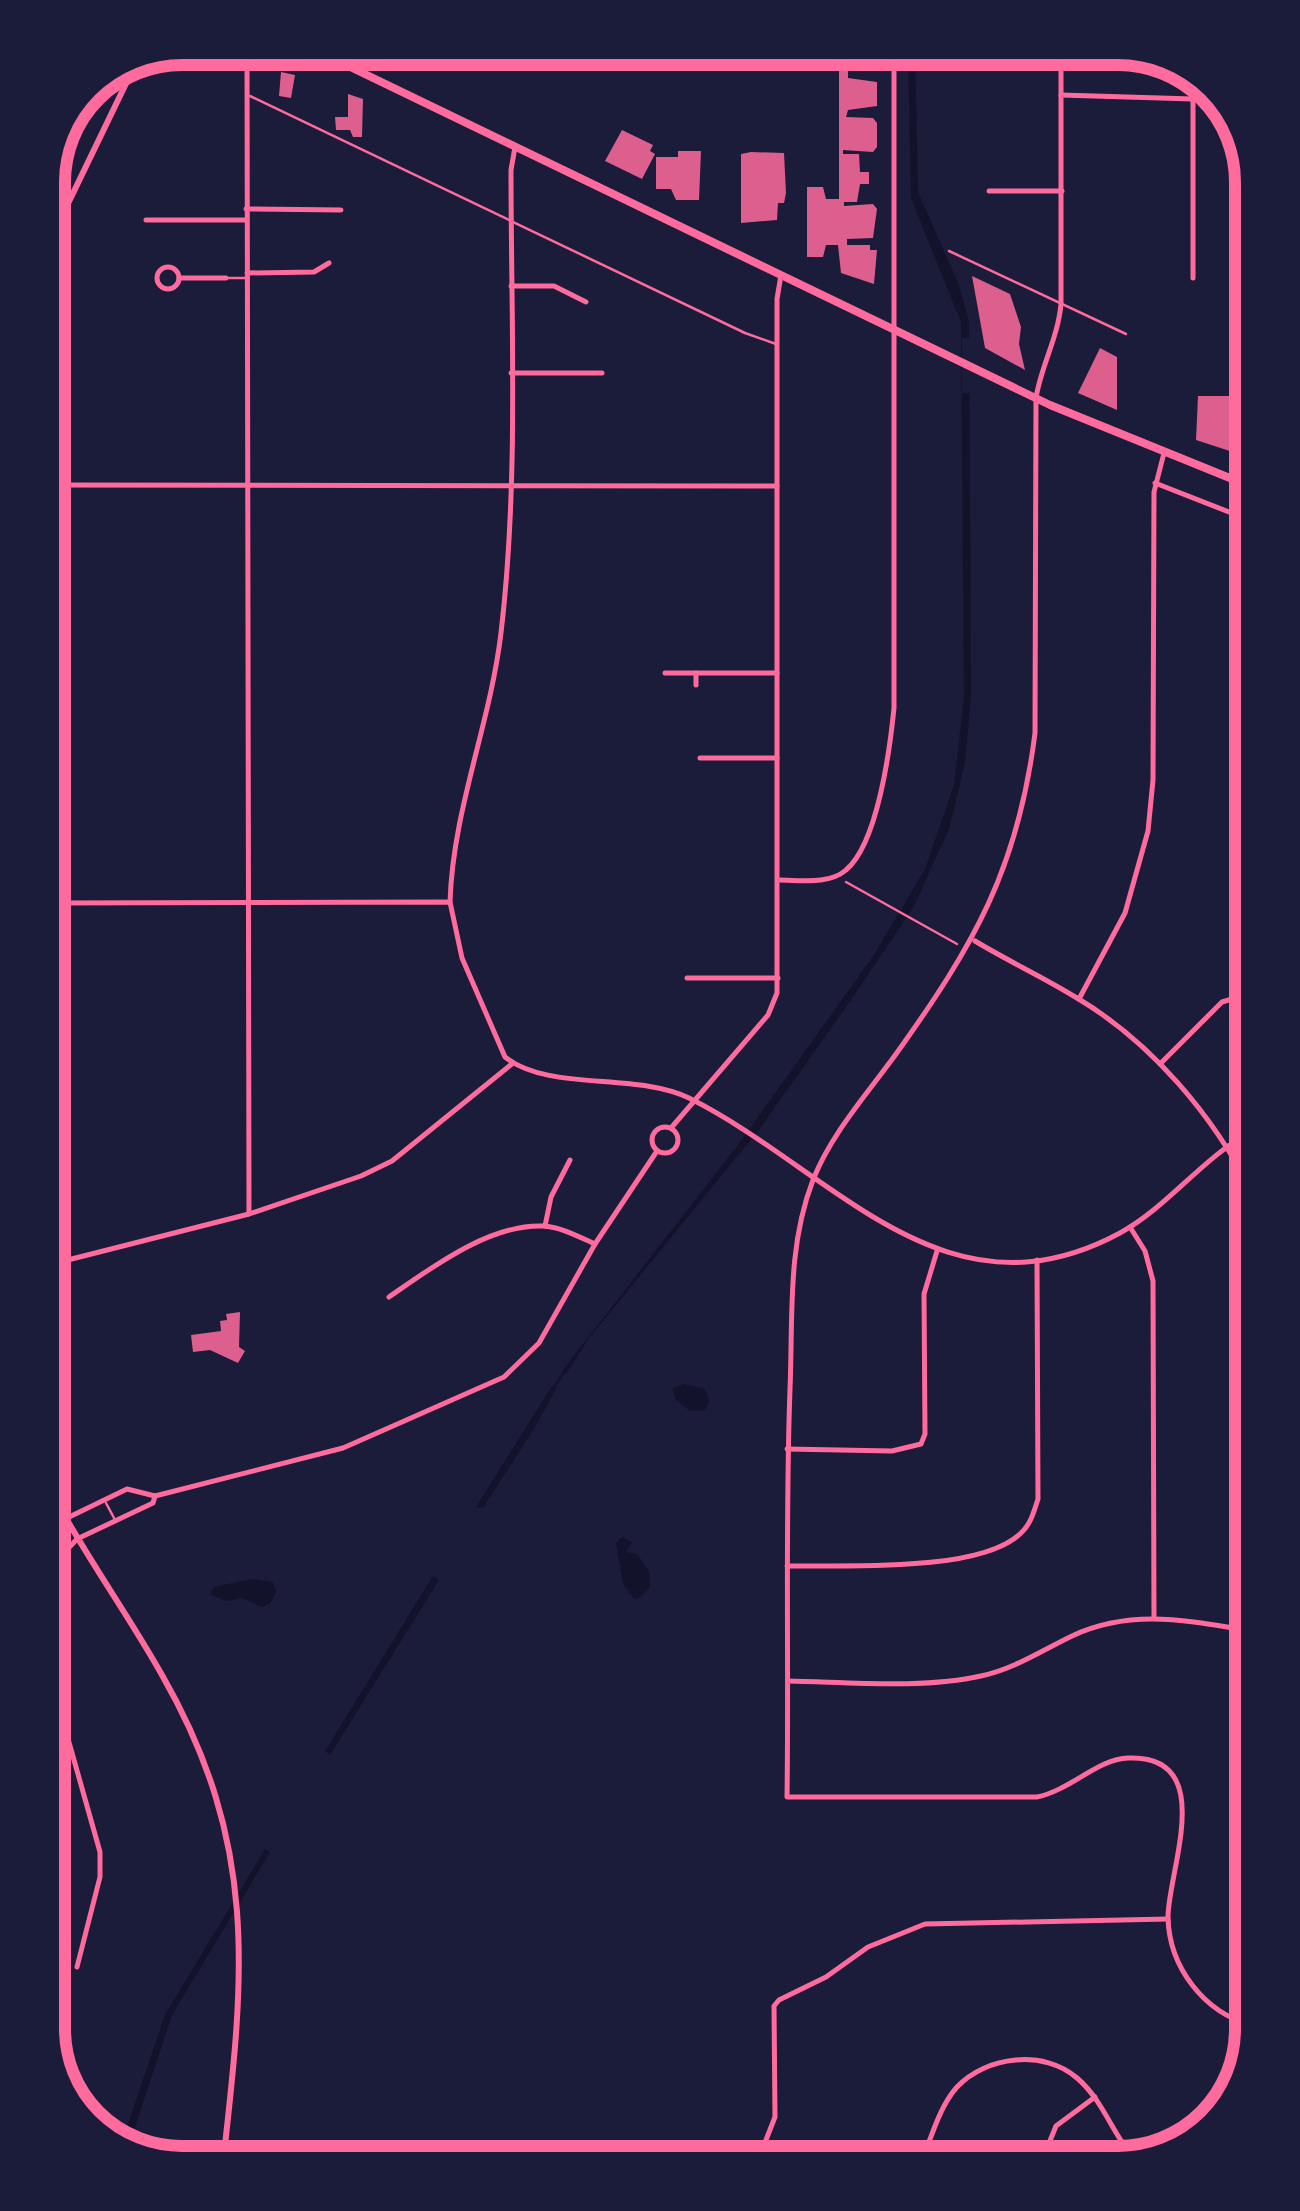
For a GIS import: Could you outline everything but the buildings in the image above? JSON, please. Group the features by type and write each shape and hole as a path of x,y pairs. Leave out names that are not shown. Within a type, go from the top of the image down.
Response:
{"main road":[{"path":"347,65 1036,398 1235,480"},
{"path":"65,210 129,78"},
{"path":"65,1519 182,1712 212,1784 229,1845 239,1898 241,1992 225,2146"}],"street":[{"path":"246,65 249,1214"},
{"path":"778,880 824,880 847,870 866,834 890,748 894,708 894,65"},
{"path":"989,68 1062,68 1062,304 1036,398 1035,733 1019,824 1002,878 974,940 835,1139 814,1178 799,1228 792,1274 787,1449 787,1797 1037,1797 1058,1793 1112,1760 1148,1760 1166,1771 1180,1789 1185,1813 1168,1920 1180,1964 1193,1988 1216,2009 1235,2017"},
{"path":"1193,92 1194,278"},
{"path":"1062,95 1193,100"},
{"path":"514,147 510,221 511,486 500,642 488,710 455,838 450,902 474,991 505,1057 545,1073 657,1086 694,1101 887,1227 936,1251 992,1261 1038,1260 1082,1249 1130,1227 1235,1141"},
{"path":"989,191 1062,191"},
{"path":"246,210 341,210"},
{"path":"146,220 246,220"},
{"path":"247,276 314,272 329,263"},
{"path":"179,278 168,267 156,276 158,284 167,289 179,278 226,278"},
{"path":"65,1519 126,1489 156,1496 343,1448 504,1377 539,1343 595,1244 657,1151 653,1134 670,1128 768,1015 778,978 777,344 781,275"},
{"path":"511,286 554,286 586,302"},
{"path":"511,373 602,373"},
{"path":"1078,999 1125,914 1148,831 1155,483 1164,453"},
{"path":"1155,483 1235,514"},
{"path":"65,486 777,486"},
{"path":"665,672 778,673"},
{"path":"696,673 696,686"},
{"path":"700,758 778,758"},
{"path":"65,902 450,902"},
{"path":"974,940 1078,999 1160,1064 1235,1162"},
{"path":"687,978 778,978"},
{"path":"1160,1064 1222,1002 1235,998"},
{"path":"65,1261 315,1195 392,1162 513,1063"},
{"path":"657,1151 666,1153 676,1147 678,1138 670,1128"},
{"path":"545,1226 550,1197 570,1160"},
{"path":"389,1298 430,1268 500,1234 545,1226 595,1244"},
{"path":"1130,1227 1145,1252 1154,1281 1154,1617"},
{"path":"787,1449 908,1451 920,1444 925,1434 924,1294 936,1251"},
{"path":"787,1566 912,1564 951,1559 1016,1538 1030,1522 1038,1499 1038,1260"},
{"path":"65,1553 78,1540 152,1503 156,1496"},
{"path":"787,1681 976,1678 1015,1666 1106,1623 1154,1617 1235,1628"},
{"path":"65,1728 100,1852 100,1877 77,1967"},
{"path":"763,2146 775,2117 774,2006 778,2000 826,1977 868,1947 926,1924 1168,1920"},
{"path":"929,2146 956,2088 988,2066 1042,2061 1078,2078 1125,2146"},
{"path":"1048,2146 1056,2126 1094,2097"}],"lane":[{"path":"246,96 259,97 765,343 777,344"},
{"path":"950,250 1126,334"},
{"path":"226,278 247,276"},
{"path":"103,1498 114,1519"}],"path":[{"path":"846,882 957,944"}],"shaded area":[{"path":"908,65 915,65 918,192 959,285 969,322 971,696 965,762 949,829 913,908 853,997 761,1127 589,1338 566,1374 562,1371 738,1145 874,955 925,869 954,785 964,696 961,322 911,198"},
{"path":"683,1384 705,1389 709,1401 705,1410 690,1411 675,1399 673,1388"},
{"path":"552,1386 556,1388 530,1434 483,1508 476,1507"},
{"path":"622,1537 632,1542 626,1552 637,1554 649,1571 650,1587 639,1598 634,1599 623,1584 616,1543"},
{"path":"433,1576 439,1580 330,1755 325,1751"},
{"path":"252,1579 273,1582 276,1592 270,1604 262,1607 242,1598 226,1601 210,1594 214,1587"},
{"path":"265,1849 270,1852 172,2015 132,2135 126,2131 165,2015"}],"pier":[{"path":"962,338 970,338 971,393 962,393"}],"waterway":[{"path":"555,1386 564,1372"}]}
